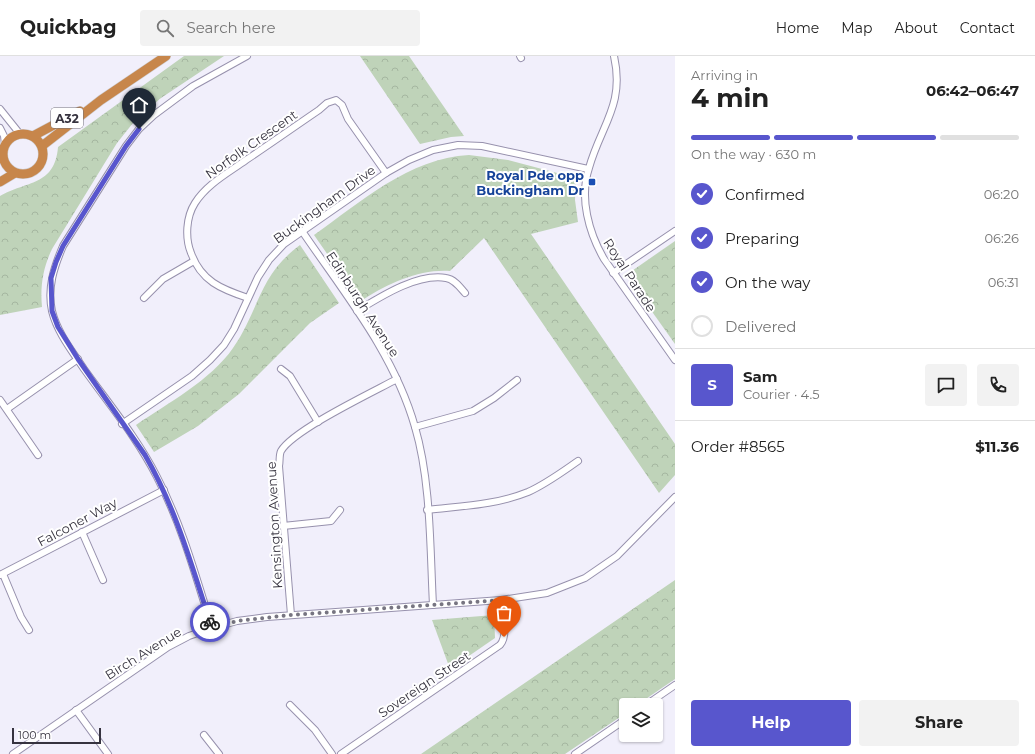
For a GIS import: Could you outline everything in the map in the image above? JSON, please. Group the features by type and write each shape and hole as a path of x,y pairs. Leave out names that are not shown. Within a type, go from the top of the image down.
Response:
{"highway":[{"name":"A32","path":"101,100 33,136 42,146 101,100 166,56"},
{"path":"33,136 20,134 14,136 5,145 3,166 15,173 22,174 35,171 43,160 42,146"},
{"path":"0,182 15,173"}],"street":[{"path":"212,628 181,530 164,490 145,455 64,339 52,311 51,278 63,246 126,146 139,129 154,115 193,86 247,56"},
{"name":"Royal Parade","path":"614,56 617,78 613,108 588,169 586,200 587,216 596,245 613,273 675,360"},
{"name":"Norfolk Crescent","path":"248,298 220,288 206,276 194,261 188,247 188,219 194,203 209,186 327,103 336,100 342,105 348,119 386,173"},
{"path":"0,110 20,134"},
{"path":"0,128 4,136 5,145"},
{"name":"Buckingham Drive","path":"122,424 192,376 224,345 234,329 258,276 269,260 284,244 386,173 409,160 433,150 458,145 482,146 588,169"},
{"name":"Edinburgh Avenue","path":"302,231 376,340 397,379 415,427 422,462 427,510 433,605"},
{"path":"613,273 675,231"},
{"path":"144,298 163,279 194,261"},
{"path":"357,311 403,286 432,278 446,278 457,283 465,293"},
{"path":"7,409 78,359"},
{"path":"281,369 290,376 318,422"},
{"name":"Kensington Avenue","path":"291,615 279,466 281,452 292,439 318,422 397,379"},
{"path":"415,427 473,411 494,398 517,380"},
{"path":"0,400 38,455"},
{"path":"427,510 498,501 527,492 550,480 578,461"},
{"name":"Falconer Way","path":"1,574 164,490"},
{"name":"Birch Avenue","path":"13,754 168,647 190,636 237,621 291,615 501,600 547,593 566,586 596,571 632,543 675,497"},
{"path":"283,526 330,521 340,510"},
{"path":"82,532 103,580"},
{"path":"1,574 21,617 29,630"},
{"name":"Sovereign Street","path":"341,754 500,645 503,642 504,629 501,600"},
{"path":"656,698 675,685"},
{"path":"290,705 315,730 332,754"},
{"path":"76,710 108,754"},
{"path":"575,754 619,724"},
{"path":"204,735 219,754"}],"green space":[{"path":"184,56 224,56 161,98 137,118 117,143 52,249 46,263 43,277 41,292 42,307 0,315 0,196 45,176 56,160 58,147"},
{"path":"360,56 409,56 464,136 451,137 420,144"},
{"path":"469,155 508,160 576,178 575,200 578,222 531,234 675,444 675,475 659,493 484,238 450,271 427,272 405,278 364,299 358,298 314,235 368,196 406,173 426,164 447,158"},
{"path":"675,241 675,344 626,275"},
{"path":"300,245 339,303 310,323 239,394 198,426 154,452 136,425 201,381 224,360 242,334 267,281 286,257"},
{"path":"675,580 675,679 647,698 619,698 619,718 565,754 421,754"},
{"path":"494,615 495,638 450,669 432,620"}],"way so far":[{"path":"210,622 212,628 237,621 291,615 501,600 504,637"}],"place":[{"name":"Royal Pde opp Buckingham Dr","path":"592,182"}],"route":[{"path":"139,129 126,146 63,246 51,278 52,311 64,339 145,455 156,475 174,511 181,530 210,622"}]}
